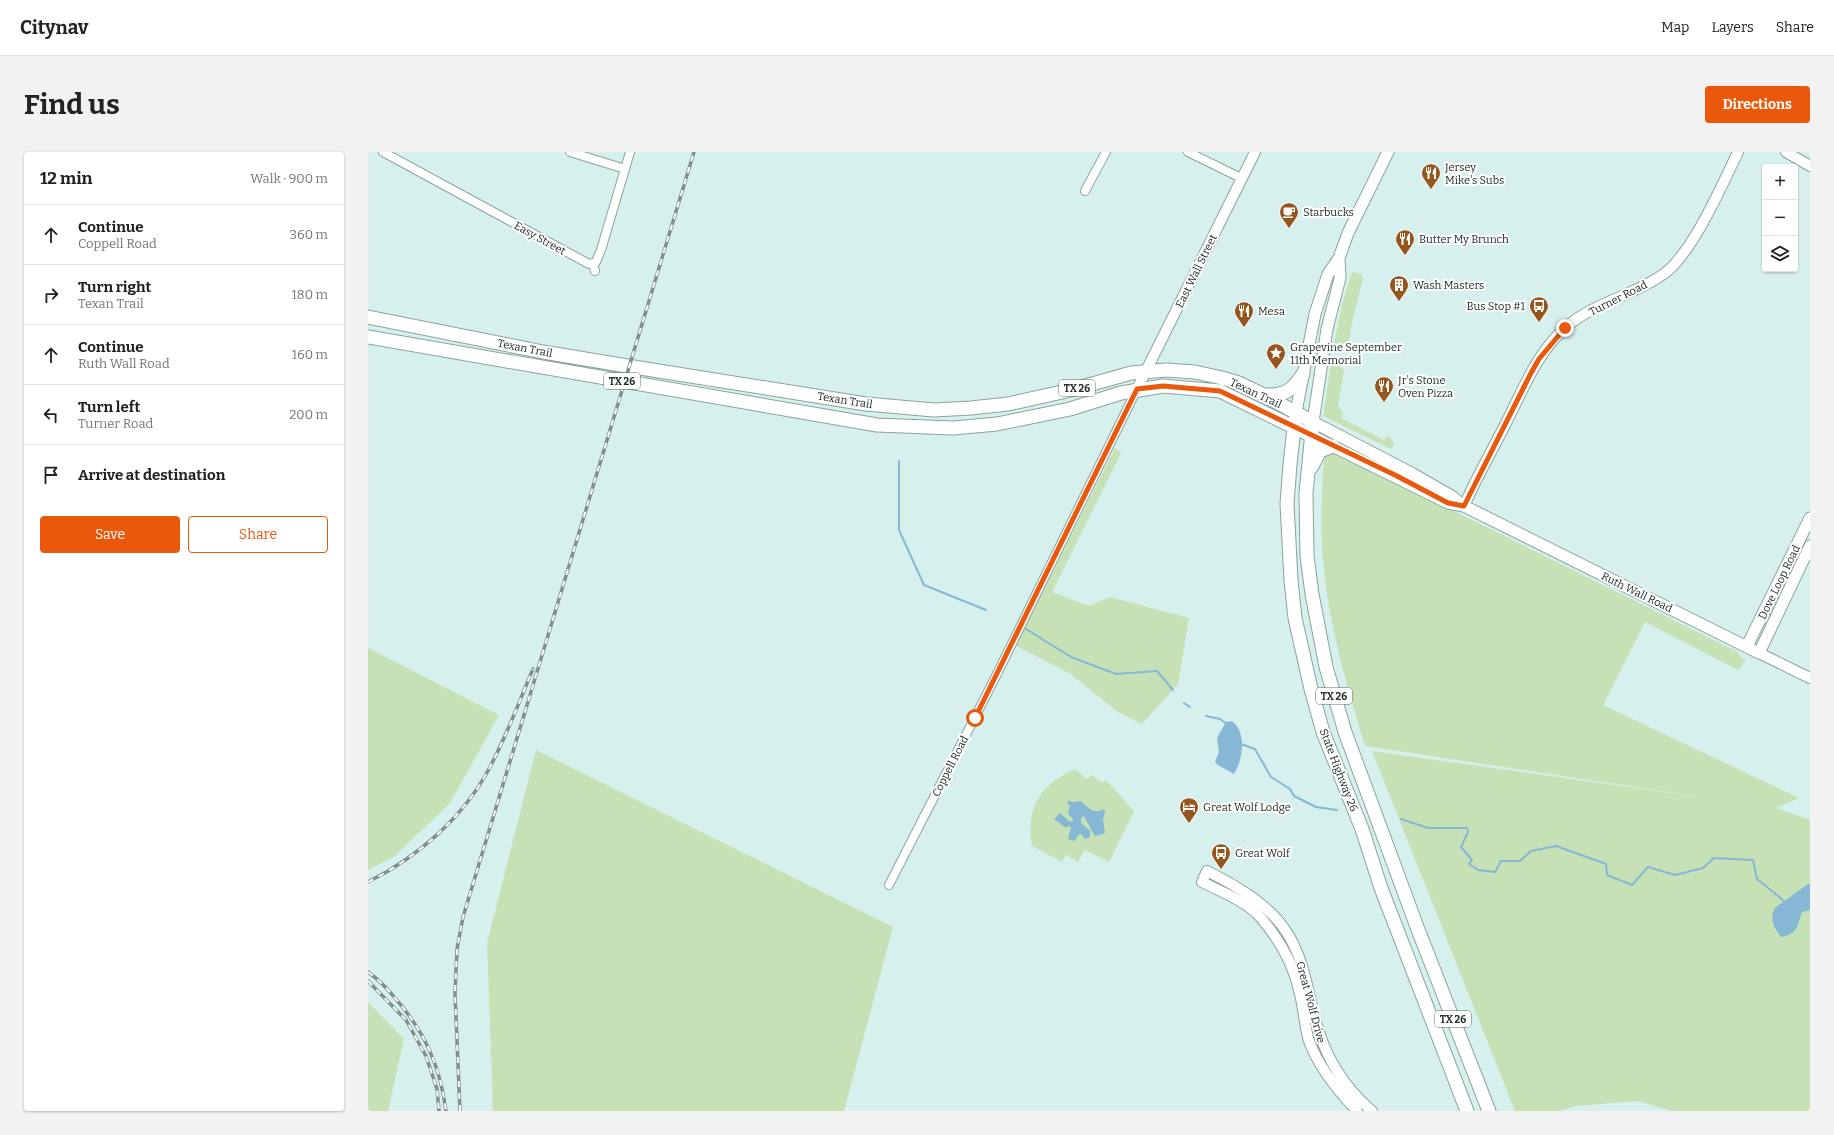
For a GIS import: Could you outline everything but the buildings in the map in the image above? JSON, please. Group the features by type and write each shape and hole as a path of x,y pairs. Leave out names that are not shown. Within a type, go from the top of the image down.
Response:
{"main road":[{"path":"1296,412 1315,314 1328,274 1339,258 1348,233 1388,152"},
{"path":"1313,422 1327,329 1340,278 1339,258"},
{"name":"Texan Trail","path":"368,317 543,352 866,404 934,410 1008,404 1071,390 1131,373 1166,370 1194,372 1222,378 1264,395 1313,422"},
{"name":"Texan Trail","path":"368,337 877,425 935,427 982,425 1018,420 1070,409 1121,392 1163,386 1220,391 1312,436"},
{"path":"1264,395 1284,394 1296,386 1303,374"},
{"path":"934,410 935,427"},
{"name":"State Highway 26","path":"1296,412 1287,504 1295,618 1301,645 1323,732 1362,829 1377,873 1467,1111"},
{"name":"TX 26","path":"1273,417 1284,434 1289,451 1290,464"},
{"name":"Ruth Wall Road","path":"1313,422 1413,474 1453,497 1464,506 1759,653"},
{"name":"State Highway 26","path":"1313,422 1307,477 1307,556 1312,594 1326,667 1345,732 1488,1111"},
{"name":"Ruth Wall Road","path":"1312,436 1448,503 1464,506"},
{"path":"1307,477 1312,464 1320,451 1333,446"},
{"name":"Dove Loop Road","path":"1747,646 1810,520"},
{"name":"Dove Loop Road","path":"1759,653 1810,546"},
{"path":"1377,873 1395,867"}],"street":[{"name":"Easy Street","path":"383,152 594,267 601,250 630,152"},
{"path":"570,152 624,169"},
{"path":"1085,192 1106,152"},
{"path":"1188,152 1241,178"},
{"name":"East Wall Street","path":"1137,389 1255,152"},
{"name":"Turner Road","path":"1464,506 1539,359 1558,336 1578,318 1602,304 1638,289 1665,273 1678,261 1688,248 1738,152"},
{"path":"1786,152 1810,166"},
{"name":"Coppell Road","path":"890,885 996,676 1137,389"},
{"name":"Ruth Wall Road","path":"1759,653 1810,678"},
{"name":"Great Wolf Drive","path":"1358,1111 1345,1099 1322,1068 1309,1041 1303,1017 1300,991 1291,966 1279,941 1260,917 1238,900 1202,882 1207,871 1242,890 1267,910 1289,935 1302,962 1319,1034 1330,1060 1353,1092 1372,1111"}],"green space":[{"path":"1352,272 1361,274 1363,279 1353,318 1348,346 1345,351 1340,352 1333,349 1342,304"},
{"path":"1331,364 1339,365 1344,371 1338,404 1343,414 1341,418 1384,440 1387,436 1390,437 1394,444 1391,449 1323,416"},
{"path":"1115,448 1121,453 1052,592 1089,606 1110,597 1189,618 1178,684 1142,724 1118,712 1069,673 1016,646"},
{"path":"1328,453 1337,453 1738,652 1740,657 1746,660 1738,670 1645,622 1603,705 1799,798 1776,808 1810,820 1810,1111 1671,1111 1638,1101 1576,1106 1559,1111 1515,1111 1372,751 1714,799 1365,746 1337,646 1327,595 1321,532 1324,455"},
{"path":"368,648 499,715 450,803 395,856 368,870"},
{"path":"536,750 893,927 844,1111 493,1111 487,943"},
{"path":"1075,769 1087,779 1092,775 1102,783 1106,780 1134,811 1109,862 1085,850 1078,862 1066,855 1062,862 1032,846 1030,832 1031,820 1038,799 1053,782"},
{"path":"368,1002 404,1039 388,1111 368,1111"}],"water":[{"path":"1232,721 1237,726 1242,739 1240,761 1234,774 1215,762 1219,752 1217,738 1226,722"},
{"path":"1069,801 1081,801 1088,808 1094,811 1104,809 1105,812 1103,819 1105,833 1096,836 1094,835 1084,816 1081,818 1081,823 1090,831 1090,837 1085,839 1081,834 1078,835 1075,841 1068,839 1071,827 1068,826 1066,828 1054,819 1060,813 1070,822 1073,821 1068,814 1070,806 1067,803"},
{"path":"1810,884 1810,910 1802,912 1796,929 1791,934 1781,937 1772,920 1775,908"}],"waterway":[{"path":"899,461 899,530 924,585 986,610"},
{"path":"1026,629 1071,657 1116,674 1157,671 1173,690"},
{"path":"1184,703 1190,707"},
{"path":"1206,716 1220,719 1227,724"},
{"path":"1241,744 1255,749 1271,777 1290,789 1294,796 1316,807 1337,810"},
{"path":"1401,819 1428,828 1467,828 1468,832 1461,847 1472,860 1469,864 1478,870 1495,872 1501,861 1520,861 1531,851 1556,846 1606,864 1607,875 1632,885 1648,867 1675,875 1703,868 1714,858 1753,860 1757,879 1784,901"}],"railway":[{"path":"460,1111 455,994 457,949 463,917 694,152"},
{"path":"368,882 387,872 422,848 438,834 467,803 496,755 533,669"},
{"path":"368,972 392,994 406,1011 423,1037 430,1050 440,1079 446,1111"},
{"path":"368,981 406,1020 426,1056 437,1089 439,1111"}],"place":[{"name":"Jersey Mike's Subs","path":"1431,190"},
{"name":"Starbucks","path":"1289,229"},
{"name":"Butter My Brunch","path":"1405,256"},
{"name":"Wash Masters","path":"1399,302"},
{"name":"Bus Stop #1","path":"1539,323"},
{"name":"Mesa","path":"1244,328"},
{"name":"Grapevine September 11th Memorial","path":"1276,370"},
{"name":"Jr's Stone Oven Pizza","path":"1384,403"},
{"name":"Great Wolf Lodge","path":"1189,824"},
{"name":"Great Wolf","path":"1221,870"}],"route":[{"path":"975,718 1137,389 1163,386 1220,391 1397,476 1448,503 1464,506 1531,373 1539,359 1565,328"}]}
